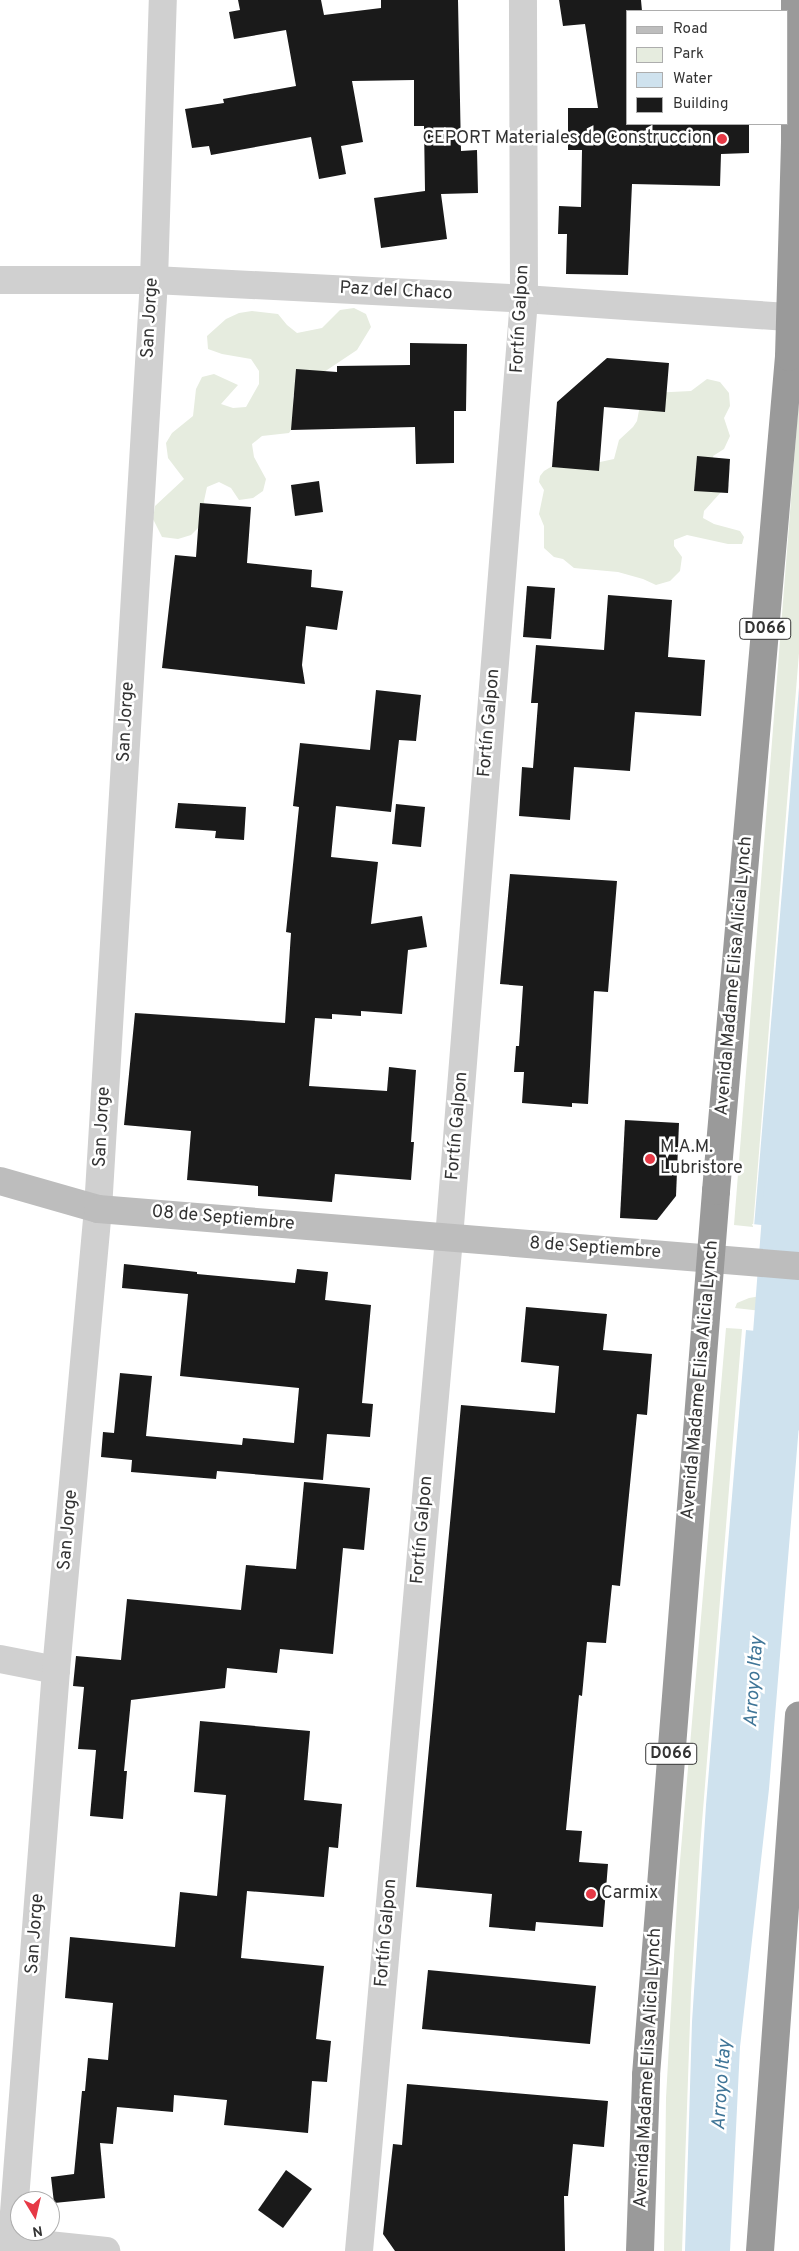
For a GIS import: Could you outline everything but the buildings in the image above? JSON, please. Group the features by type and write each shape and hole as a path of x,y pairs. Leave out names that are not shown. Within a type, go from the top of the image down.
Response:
{"highway":[{"name":"Avenida Madame Elisa Alicia Lynch","path":"640,2251 646,2075 710,1258 791,317 796,0"},
{"path":"760,2251 799,1714"}],"street":[{"name":"San Jorge","path":"8,2244 56,1670 98,1209 154,280 163,0"},
{"name":"Fortín Galpon","path":"359,2251 449,1238 524,299 523,0"},
{"name":"Paz del Chaco","path":"0,280 154,280 524,299 791,317"},
{"name":"08 de Septiembre","path":"0,1181 98,1209 449,1238"},
{"name":"8 de Septiembre","path":"449,1238 799,1266"},
{"path":"0,1659 56,1670"},
{"path":"8,2244 106,2251"}],"green space":[{"path":"354,308 366,314 371,327 357,350 312,380 299,385 293,396 296,422 289,433 262,436 252,444 254,457 266,479 263,491 253,498 239,500 231,488 219,482 207,487 204,501 206,514 200,526 191,535 178,539 162,537 153,519 155,506 184,479 168,458 166,443 172,433 193,416 196,389 202,377 214,374 238,385 221,404 233,408 246,407 259,384 259,371 251,359 222,354 208,349 207,336 226,319 239,313 252,311 278,314 297,333 322,328 340,310"},
{"path":"707,379 720,382 729,393 730,406 724,418 730,436 724,449 713,456 722,491 704,511 703,518 714,524 740,531 744,537 742,544 728,544 687,535 674,540 674,546 682,557 680,571 670,581 656,585 618,572 574,568 563,559 554,557 544,548 544,526 539,514 544,490 539,482 540,476 544,471 554,465 587,459 600,462 614,459 619,440 637,421 641,400 651,393 691,391"},
{"path":"799,398 799,653 753,1227 734,1225"},
{"path":"773,1294 799,1296 799,1315 735,1308 737,1303 749,1298"},
{"path":"726,1328 742,1329 700,1847 691,1993 682,2251 664,2251 666,2098 678,1884"}],"water":[{"path":"799,687 799,1231 754,1227"},
{"path":"746,1330 799,1335 799,1425 769,1789 740,2047 730,2251 685,2251 692,2022 706,1805"}],"pier":[{"path":"752,1224 799,1229 799,1234 754,1229"}],"waterway":[{"name":"Arroyo Itay","path":"776,1412 799,1113"}],"place":[{"name":"CEPORT Materiales de Construccion","path":"722,139"},
{"name":"M.A.M. Lubristore","path":"650,1159"},
{"name":"Carmix","path":"591,1894"}]}
